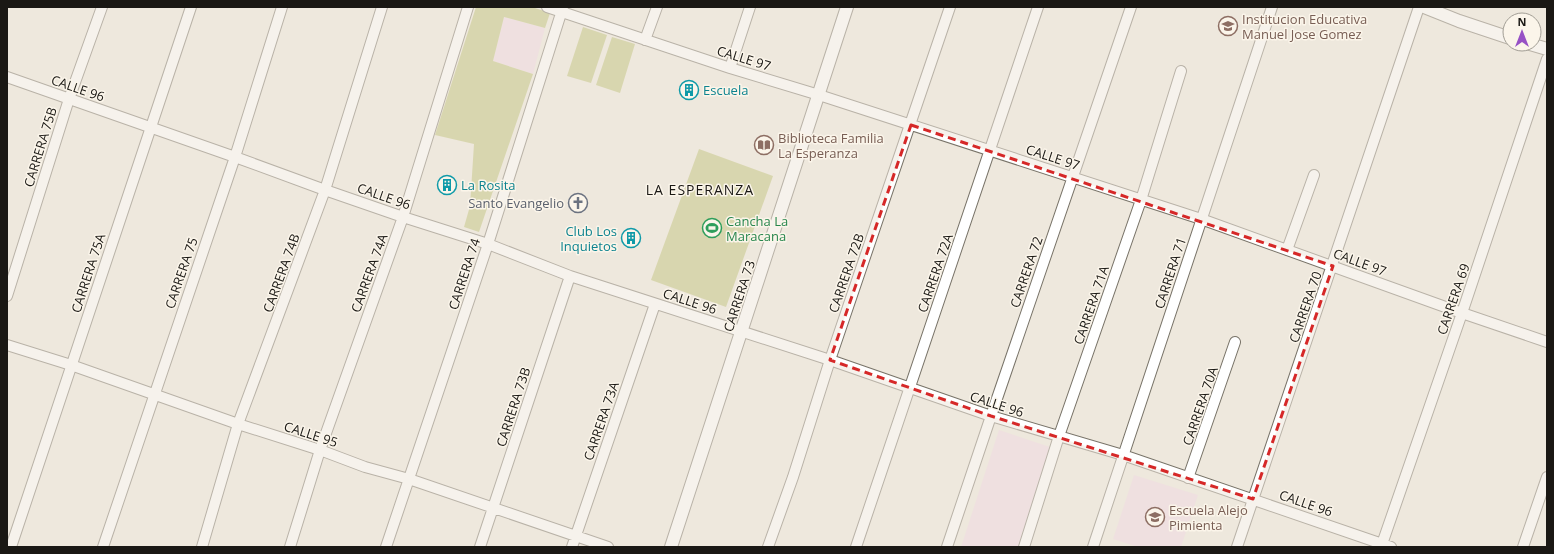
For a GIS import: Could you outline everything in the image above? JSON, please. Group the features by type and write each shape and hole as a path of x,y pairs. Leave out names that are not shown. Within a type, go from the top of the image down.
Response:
{"street":[{"name":"CARRERA 75B","path":"7,296 69,99 102,7"},
{"name":"CARRERA 75A","path":"10,547 191,7"},
{"name":"CARRERA 75","path":"103,547 234,157 282,7"},
{"name":"CARRERA 74B","path":"202,547 238,424 325,190 382,7"},
{"name":"CARRERA 74A","path":"290,547 320,450 403,217 468,7"},
{"name":"CALLE 97","path":"547,7 562,9 645,40 730,68 819,95 1201,219 1547,342"},
{"path":"645,40 657,7"},
{"path":"730,68 750,7"},
{"name":"CARRERA 73","path":"671,547 847,7"},
{"name":"CARRERA 72B","path":"768,547 793,477 830,360 950,7"},
{"name":"CARRERA 72A","path":"856,547 1038,7"},
{"name":"CARRERA 72","path":"948,547 991,416 1131,7"},
{"name":"CARRERA 71","path":"1093,547 1272,7"},
{"name":"CARRERA 70","path":"1237,547 1333,266 1419,7"},
{"path":"1424,7 1459,21 1502,35"},
{"name":"CARRERA 74","path":"386,547 488,244 562,9"},
{"name":"CARRERA 69","path":"1385,546 1547,59"},
{"name":"CARRERA 71A","path":"1024,547 1059,436 1141,200 1181,71"},
{"name":"CALLE 96","path":"7,77 325,190 488,244 570,276 830,360 991,416 1123,455 1385,546"},
{"path":"1287,250 1314,175"},
{"name":"CARRERA 73B","path":"480,547 570,276"},
{"name":"CARRERA 73A","path":"572,547 655,304"},
{"name":"CARRERA 70A","path":"1188,478 1235,342"},
{"name":"CALLE 95","path":"7,345 71,365 154,396 365,466 409,479 493,509 608,547"},
{"path":"1523,547 1547,477"}],"highlighted area":[{"path":"911,125 1333,266 1253,499 991,416 830,360"}],"shaded area":[{"path":"504,17 545,28 533,74 493,61"},
{"path":"999,430 1050,447 1018,547 961,547"},
{"name":"Escuela Alejo Pimienta","path":"1134,475 1198,495 1181,547 1138,547 1113,539"}],"green space":[{"path":"476,7 532,7 550,13 545,28 504,17 493,61 533,74 479,232 464,227 470,206 474,144 435,135"},
{"path":"583,27 607,35 591,83 567,76"},
{"path":"612,37 635,44 620,93 596,85"},
{"name":"Cancha La Maracana","path":"699,149 773,176 726,307 651,280"}],"place":[{"name":"Institucion Educativa Manuel Jose Gomez","path":"1228,26"},
{"name":"Escuela","path":"689,90"},
{"name":"Biblioteca Familia La Esperanza","path":"764,145"},
{"name":"La Rosita","path":"447,185"},
{"name":"Santo Evangelio","path":"578,203"},
{"name":"Cancha La Maracana","path":"712,228"},
{"name":"Club Los Inquietos","path":"631,238"},
{"name":"Escuela Alejo Pimienta","path":"1155,517"}],"district":[{"name":"LA ESPERANZA","path":"700,190"}]}
